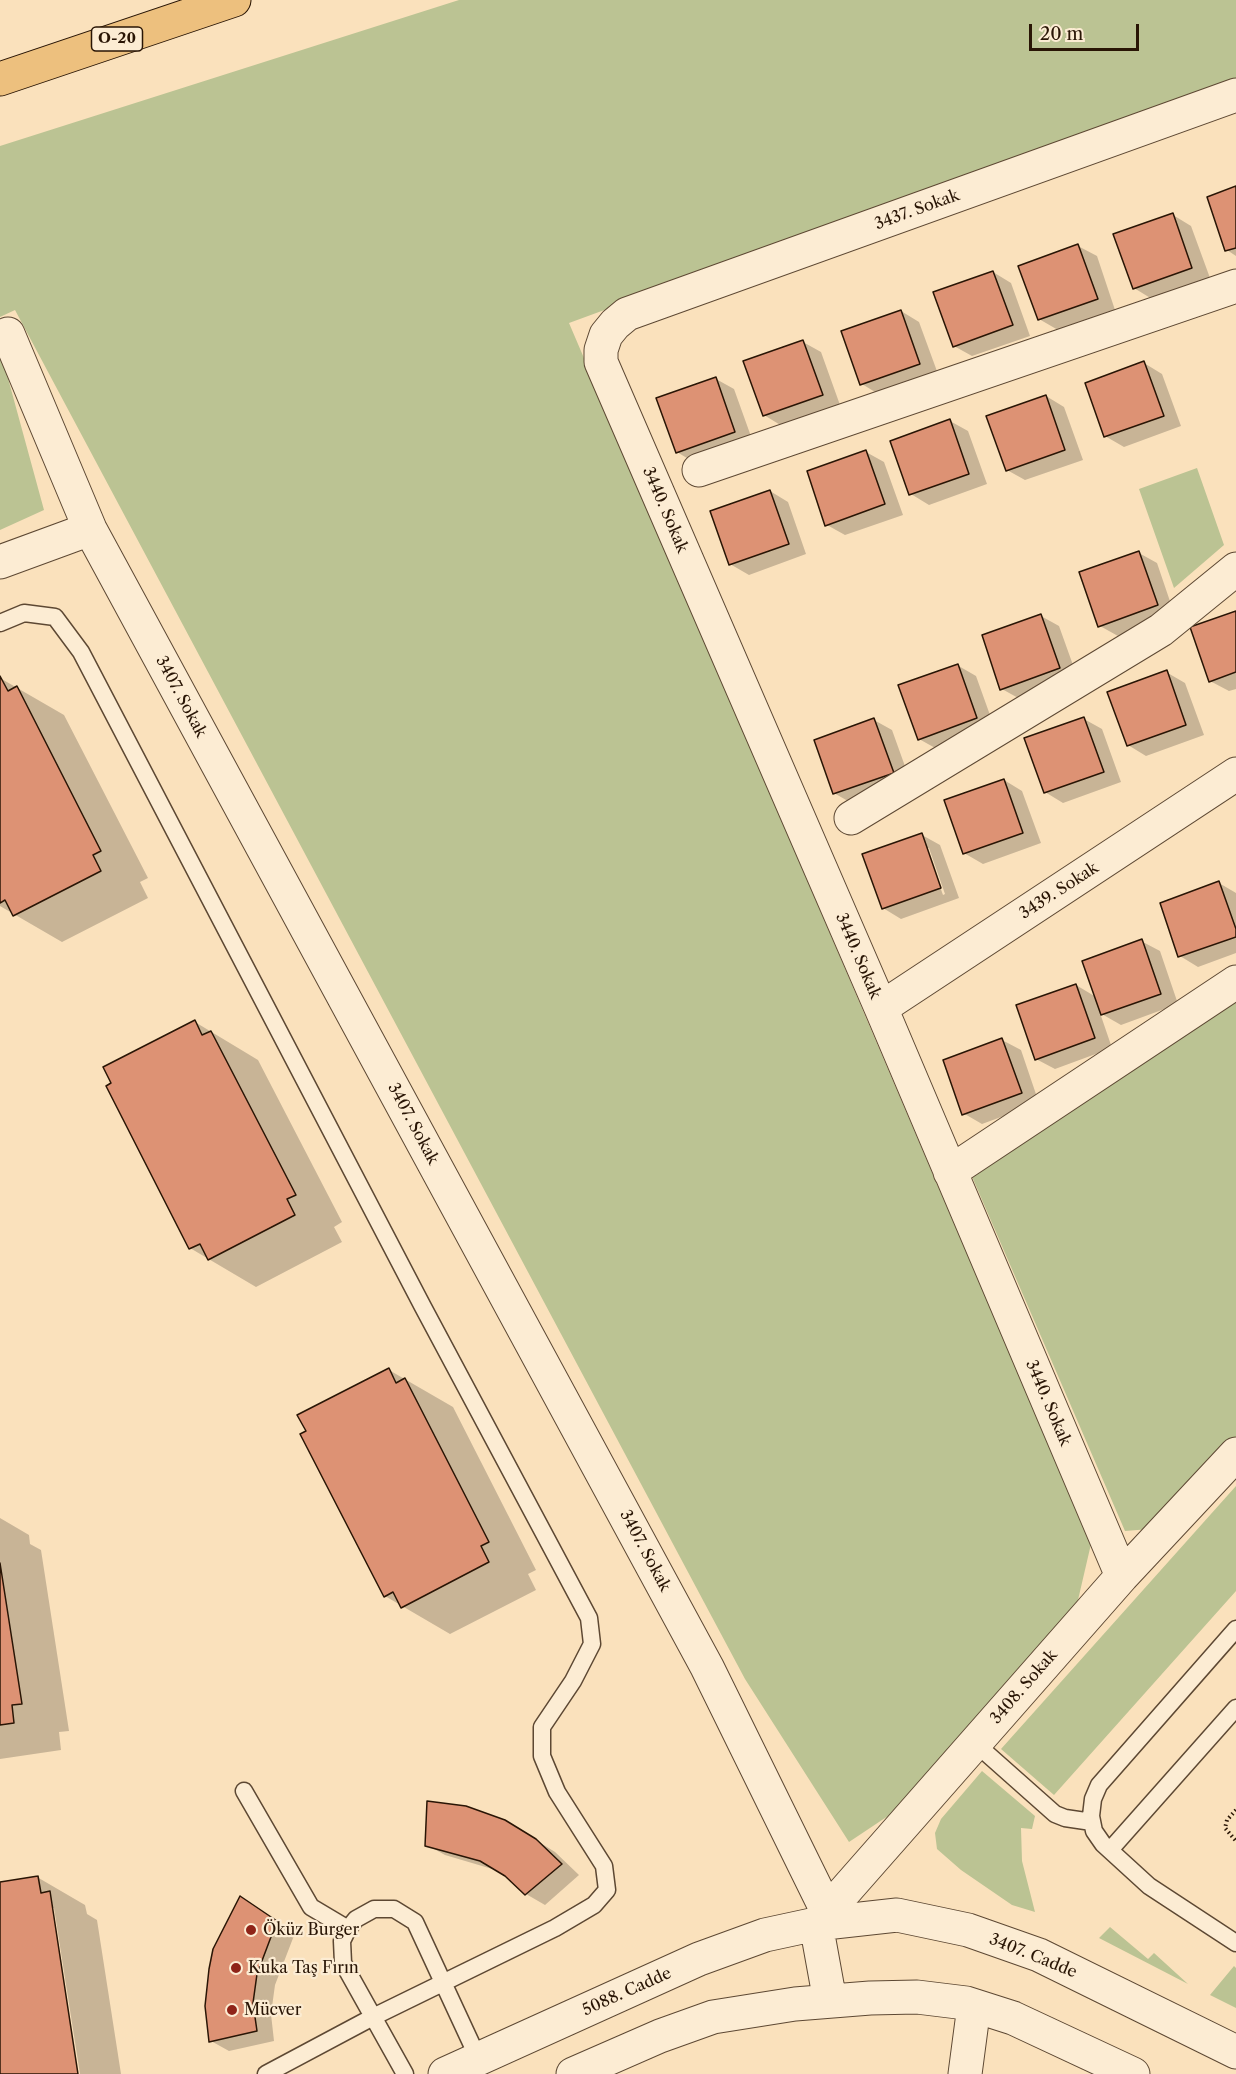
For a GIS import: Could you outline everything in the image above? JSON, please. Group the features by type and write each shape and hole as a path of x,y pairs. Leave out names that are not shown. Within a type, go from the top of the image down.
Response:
{"highway":[{"name":"O-20","path":"0,79 234,0"}],"street":[{"name":"3437. Sokak","path":"606,335 627,314 1236,95"},
{"path":"699,470 1236,286"},
{"name":"3407. Sokak","path":"8,334 90,529 707,1667 821,1917 830,2001"},
{"name":"3440. Sokak","path":"606,335 601,350 601,362 881,1008 1122,1576"},
{"path":"0,561 90,529"},
{"path":"851,818 1161,630 1236,569"},
{"name":"3439. Sokak","path":"881,1008 1236,774"},
{"path":"950,1172 1236,982"},
{"name":"3408. Sokak","path":"821,1917 1122,1576 1236,1454"},
{"name":"3407. Cadde","path":"821,1917 897,1915 968,1930 1039,1955 1236,2052"},
{"name":"5088. Cadde","path":"444,2074 699,1959 821,1917"},
{"path":"573,2074 660,2036 713,2017 830,2001 917,1997 974,2006 1013,2018 1133,2074"},
{"path":"965,2074 974,2006"}],"lane":[{"path":"0,623 24,613 55,617 81,652 589,1618 592,1644 573,1681 542,1727 542,1756 557,1792 604,1866 607,1890 594,1905 555,1928 373,2017 266,2074"},
{"path":"1236,1629 1099,1785 1093,1799 1092,1822 1094,1831 1110,1850 1159,1894 1236,1943"},
{"path":"1110,1850 1236,1707"},
{"path":"975,1743 1055,1814 1092,1822"},
{"path":"244,1791 311,1906 348,1929"},
{"path":"405,2074 343,1963 342,1941 348,1929 361,1915 374,1909 394,1909 404,1913 415,1922 477,2058"}],"path":[{"path":"1236,1810 1227,1820 1225,1828 1236,1841"}],"green space":[{"path":"459,0 1236,0 1236,78 569,323 1091,1544 1078,1600 1060,1625 897,1810 849,1842 745,1679 15,310 0,317 0,146"},
{"path":"0,349 44,510 0,530"},
{"path":"1197,468 1224,545 1174,588 1139,489"},
{"path":"1236,998 1236,1436 1150,1529 1125,1531 970,1172"},
{"path":"1236,1486 1236,1591 1054,1795 1001,1749"},
{"path":"982,1771 1035,1816 1032,1829 1021,1828 1022,1861 1035,1912 1012,1905 961,1870 937,1849 935,1833 941,1819"},
{"path":"1110,1927 1148,1959 1154,1953 1188,1984 1099,1938"},
{"path":"1234,1966 1236,1968 1236,2008 1210,1995"}],"building":[{"path":"1236,186 1236,248 1225,251 1207,197"},
{"path":"1173,213 1192,268 1133,289 1113,234"},
{"path":"1078,244 1098,299 1038,320 1018,266"},
{"path":"993,271 1013,325 953,347 933,292"},
{"path":"901,310 920,364 860,385 841,331"},
{"path":"803,340 823,395 763,416 743,361"},
{"path":"1144,361 1164,416 1104,437 1085,383"},
{"path":"716,377 735,432 676,453 656,398"},
{"path":"1046,395 1065,450 1006,471 986,416"},
{"path":"950,419 969,474 909,495 890,441"},
{"path":"866,450 885,504 825,526 807,471"},
{"path":"770,490 789,544 729,565 710,511"},
{"path":"1139,551 1158,605 1098,627 1079,572"},
{"path":"1236,611 1236,672 1209,682 1190,627"},
{"path":"1041,614 1060,668 1000,690 982,635"},
{"path":"958,664 977,718 918,740 898,685"},
{"path":"1167,670 1186,725 1127,746 1107,692"},
{"path":"0,676 8,691 17,686 101,851 93,855 101,871 13,916 5,900 0,903"},
{"path":"1084,717 1104,772 1044,793 1024,738"},
{"path":"874,718 894,773 833,794 814,740"},
{"path":"1004,779 1023,833 963,854 944,800"},
{"path":"922,833 941,888 882,909 862,854"},
{"path":"1219,881 1236,929 1236,937 1178,957 1160,903"},
{"path":"1142,939 1161,994 1101,1015 1082,961"},
{"path":"1076,984 1095,1038 1035,1060 1016,1005"},
{"path":"195,1020 202,1035 211,1031 296,1195 287,1199 295,1215 208,1260 200,1244 189,1249 106,1086 111,1083 103,1067"},
{"path":"1002,1038 1022,1093 962,1115 943,1060"},
{"path":"389,1368 396,1383 405,1378 489,1542 481,1546 489,1562 401,1608 393,1592 384,1597 300,1434 306,1431 297,1415"},
{"path":"0,1563 22,1704 12,1705 14,1723 0,1725"},
{"path":"427,1801 466,1806 505,1820 536,1839 562,1864 525,1895 505,1876 480,1861 425,1846"},
{"path":"38,1876 41,1893 50,1891 78,2074 0,2074 0,1882"},
{"path":"240,1896 277,1921 257,1974 253,2003 257,2031 209,2042 205,2006 213,1949"}],"place":[{"name":"Öküz Burger","path":"251,1930"},
{"name":"Kuka Taş Fırın","path":"236,1968"},
{"name":"Mücver","path":"232,2010"}]}
